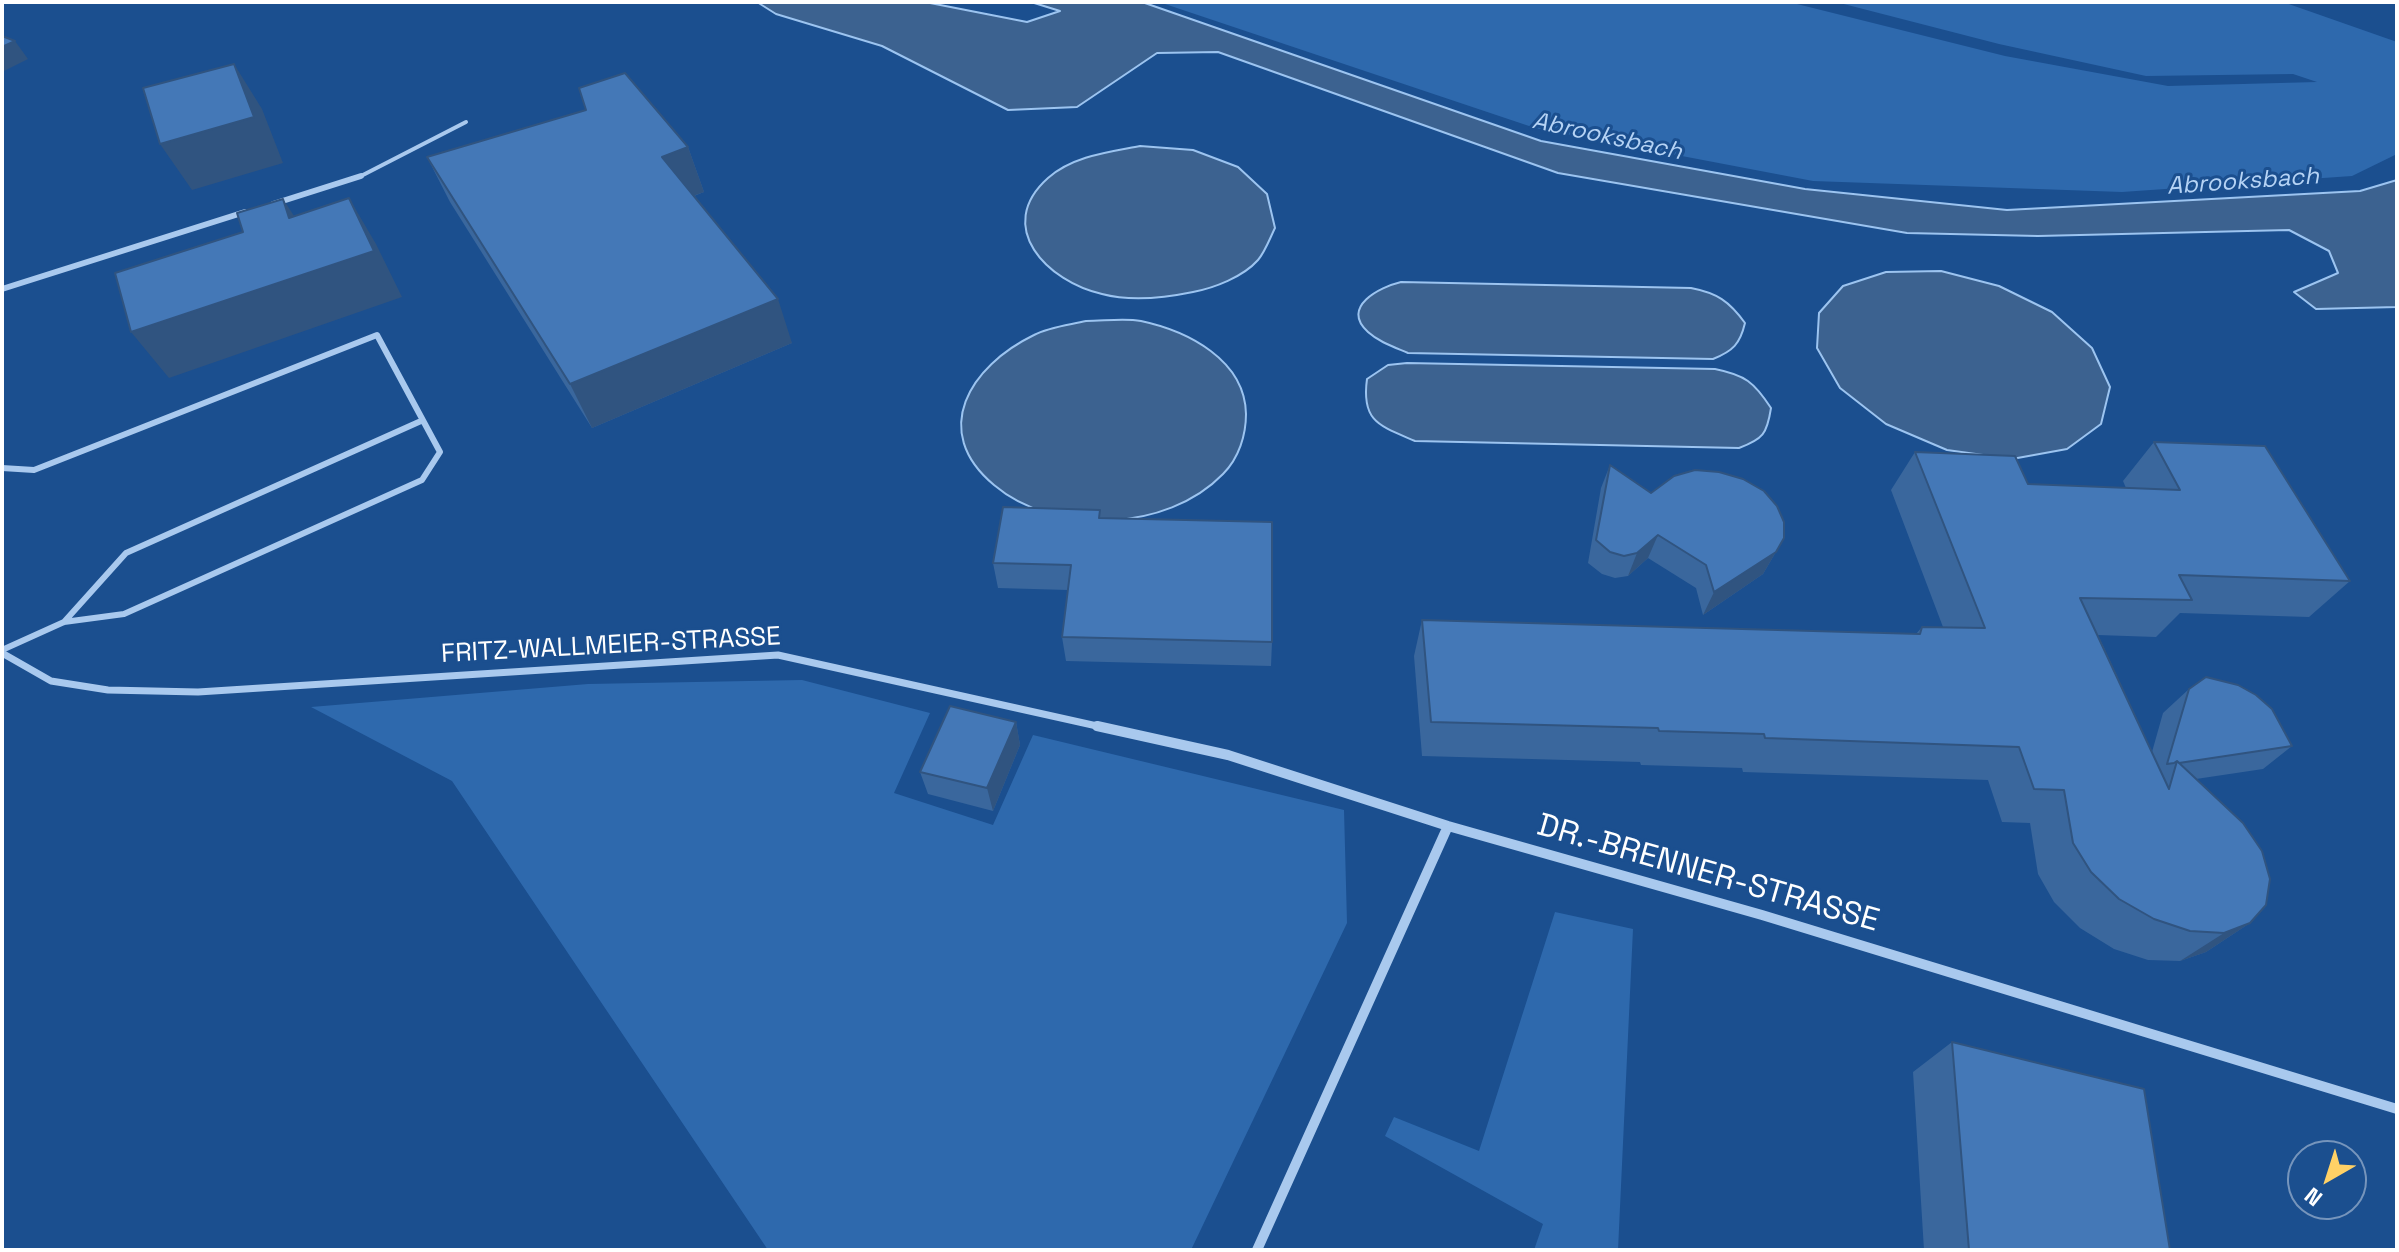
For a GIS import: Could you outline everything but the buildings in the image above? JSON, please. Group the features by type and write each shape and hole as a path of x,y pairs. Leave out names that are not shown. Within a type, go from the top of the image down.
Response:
{"street":[{"path":"2,289 361,176"},
{"name":"FRITZ-WALLMEIER-STRASSE","path":"2,652 51,681 108,690 198,692 778,655 1228,755 1448,826"},
{"path":"1257,1250 1448,826"},
{"name":"DR.-BRENNER-STRASSE","path":"1448,826 1762,915 2397,1109"}],"lane":[{"path":"361,176 466,122"},
{"path":"2,468 34,470 377,335 440,452 422,480 124,614 64,622 2,652"},
{"path":"64,622 126,553 421,421"}],"shaded area":[{"path":"757,2 925,2 1027,22 1060,11 1031,2 1142,2 1541,141 1805,189 2007,210 2360,191 2397,180 2397,307 2316,309 2294,292 2338,273 2329,251 2289,230 2038,236 1907,233 1558,173 1218,52 1157,53 1077,107 1008,110 882,46 776,14"},
{"path":"1159,2 1789,2 2005,56 2168,86 2317,82 2293,74 2146,76 1999,44 1836,2 2283,2 2397,42 2397,154 2352,176 2122,192 1813,181 1535,128"},
{"path":"1140,146 1193,150 1238,167 1267,194 1275,228 1252,266 1210,288 1148,298 1125,298 1082,288 1047,265 1034,250 1027,233 1026,215 1032,197 1048,178 1069,165 1092,156"},
{"path":"1941,271 1999,286 2052,312 2092,348 2110,387 2101,424 2067,449 2012,459 1947,450 1886,424 1840,388 1817,348 1819,313 1843,286 1886,272"},
{"path":"1401,282 1691,288 1722,299 1745,323 1735,346 1713,359 1408,353 1372,336 1358,314 1374,293"},
{"path":"1134,320 1177,332 1211,351 1236,378 1246,414 1240,446 1229,468 1200,493 1172,507 1142,516 1110,520 1078,519 1047,513 1019,502 994,485 974,464 964,443 961,422 966,401 976,382 1011,348 1034,335 1086,321"},
{"path":"1388,365 1715,369 1748,381 1771,408 1762,434 1754,442 1739,448 1415,441 1383,426 1370,414 1367,405 1367,379"},
{"path":"802,680 930,713 894,793 993,825 1033,735 1344,810 1347,923 1191,1250 768,1250 452,781 311,707 588,684"},
{"path":"1555,912 1633,929 1618,1250 1534,1250 1543,1224 1385,1136 1394,1117 1479,1151"}],"water label":[{"name":"Abrooksbach","path":"1607,137"},
{"name":"Abrooksbach","path":"2243,182"}]}
